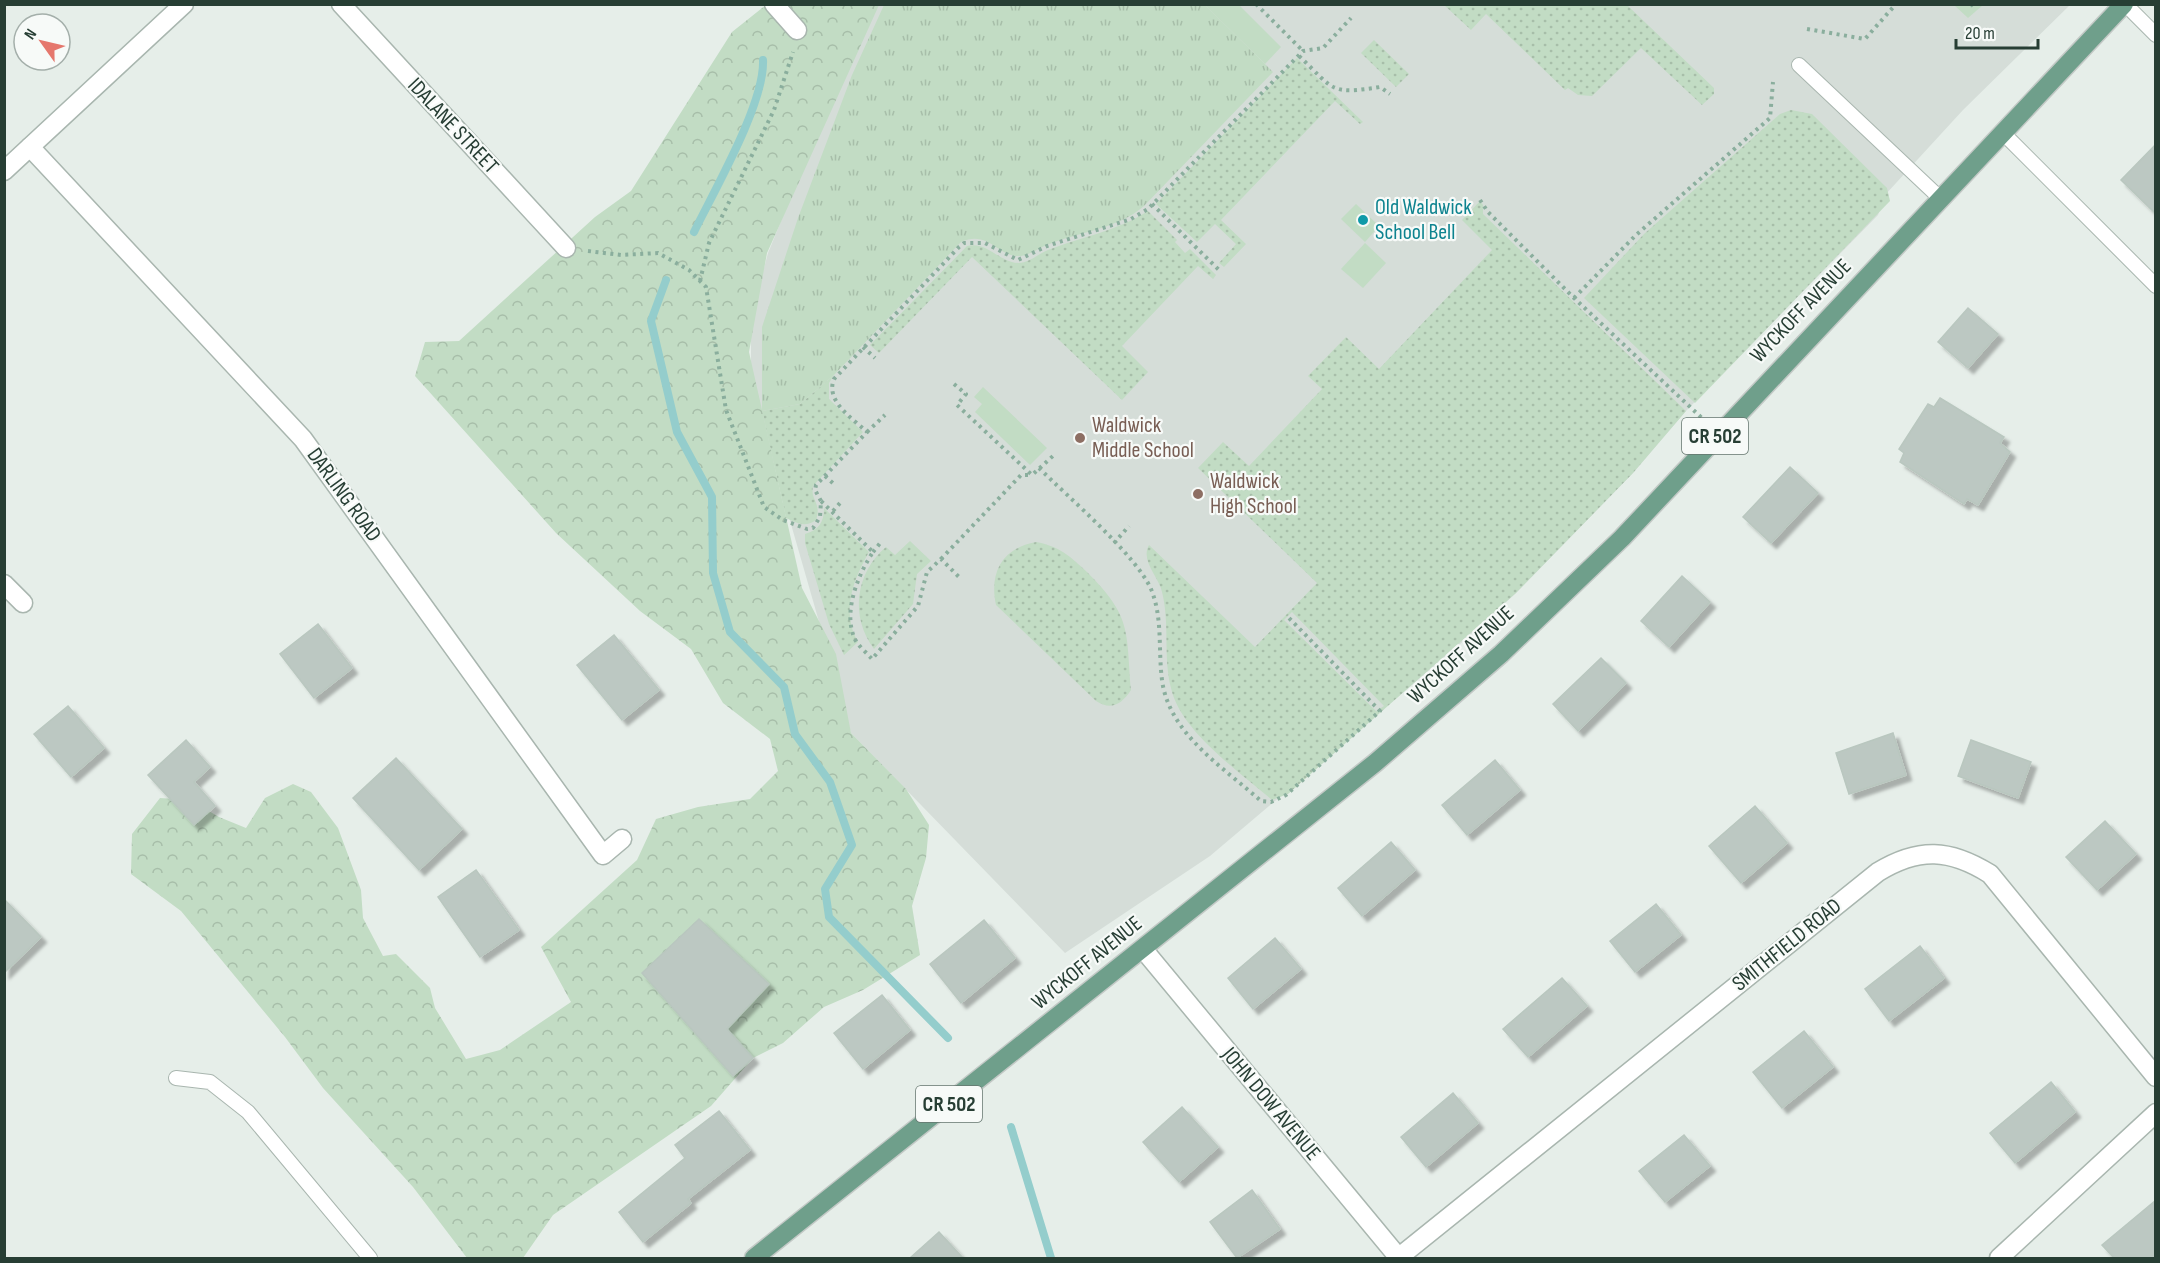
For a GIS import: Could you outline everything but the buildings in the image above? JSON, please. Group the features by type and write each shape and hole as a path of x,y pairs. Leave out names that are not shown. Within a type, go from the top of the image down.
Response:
{"main road":[{"name":"WYCKOFF AVENUE","path":"754,1258 1375,764 1502,654 1622,537 2125,4"}],"street":[{"path":"4,171 184,4"},
{"name":"IDALANE STREET","path":"341,4 566,248"},
{"path":"774,4 797,30"},
{"name":"DARLING ROAD","path":"30,147 303,439 603,855 622,839"},
{"path":"4,584 23,603"},
{"name":"SMITHFIELD ROAD","path":"1399,1258 1878,872 1896,861 1920,854 1944,854 1969,861 1990,874 2156,1077"},
{"name":"JOHN DOW AVENUE","path":"1143,949 1399,1258"},
{"path":"1999,1258 2156,1113"}],"lane":[{"path":"2125,4 2156,35"},
{"path":"1799,65 1941,199"},
{"path":"2003,133 2156,286"},
{"path":"176,1078 210,1082 248,1112 370,1258"}],"path":[{"path":"1256,4 1303,51"},
{"path":"1807,30 1865,39 1896,4"},
{"path":"867,432 833,399 831,387 834,379 964,243 985,243 1018,260 1047,246 1131,219 1152,204 1303,51 1323,48 1351,18"},
{"path":"700,281 709,243 774,110 791,59 797,30"},
{"path":"1299,56 1333,89 1346,92 1380,87 1390,94"},
{"path":"1574,298 1636,235 1770,118 1773,82"},
{"path":"1480,200 1488,212 1574,298 1718,433"},
{"path":"1152,204 1220,271"},
{"path":"566,248 621,255 658,253 689,270 706,287 716,337 726,410 764,507 783,520 801,527 813,528 820,517 821,501"},
{"path":"863,347 875,358"},
{"path":"954,384 966,394 957,405 1032,475"},
{"path":"873,552 821,501 815,490 825,476 885,415"},
{"path":"881,542 860,576 853,598 854,637 872,658 918,606 927,572 1021,475 1032,475 1054,454"},
{"path":"1039,468 1139,568 1151,589 1159,617 1162,681 1170,709 1183,730 1261,801 1271,802 1286,795 1380,711 1286,615"},
{"path":"825,476 836,486"},
{"path":"832,511 840,503"},
{"path":"1114,543 1129,526"},
{"path":"941,559 960,578"}],"shaded area":[{"name":"Waldwick High School","path":"873,5 2070,5 1963,110 1885,195 1878,215 1686,411 1633,473 1516,593 1459,645 1210,856 1065,953 851,733 751,385 751,317 768,253"}],"green space":[{"path":"766,5 879,5 767,253 749,352 802,588 836,654 851,733 906,789 929,825 926,858 912,906 920,955 863,990 824,1007 783,1043 753,1058 711,1106 553,1215 523,1258 467,1258 413,1187 323,1088 285,1037 181,911 131,874 132,834 160,798 190,800 219,817 246,828 265,798 293,784 311,792 338,828 361,890 363,918 383,956 396,954 430,988 435,1008 466,1059 500,1050 571,1002 541,947 637,860 656,819 698,807 750,799 778,771 770,739 723,703 691,649 640,611 556,533 415,376 425,342 459,341 595,217 631,191 732,32"},
{"path":"884,5 1205,5 1273,72 1134,214 1110,225 1044,246 1021,256 1006,253 979,239 961,242 834,375 800,404 762,411 762,327 798,218 852,75"},
{"path":"1205,5 1239,5 1281,47 1265,64"},
{"path":"1444,5 1627,5 1714,88 1714,94 1702,105 1641,48 1592,96 1578,95 1568,88 1565,90 1486,14 1471,30"},
{"path":"1954,5 1983,5 1968,18"},
{"path":"1374,40 1409,74 1396,87 1361,53"},
{"path":"1297,58 1363,122 1360,124 1335,101 1221,220 1246,244 1224,267 1219,263 1236,244 1215,224 1197,242 1156,204"},
{"path":"1791,110 1812,114 1887,188 1890,201 1695,403 1584,298 1644,234 1780,114"},
{"path":"1480,201 1483,205 1483,214 1686,411 1633,473 1516,593 1288,794 1272,800 1228,764 1198,735 1177,704 1171,688 1167,664 1166,616 1162,592 1148,563 1147,551 1149,545 1255,647 1317,583 1198,468 1223,442 1249,466 1322,389 1308,376 1346,337 1379,369 1492,250 1462,220","holes":["1292,612 1384,706 1376,711 1284,620"]},
{"path":"1356,204 1379,226 1365,242 1341,219"},
{"path":"1148,211 1177,240 1175,242 1185,253 1190,249 1216,275 1213,279 1198,266 1122,346 1148,372 1122,400 972,257 879,353 870,345 967,246 981,246 1011,262 1022,263 1048,250 1124,224"},
{"path":"1365,243 1386,263 1363,288 1341,269"},
{"path":"834,375 829,383 829,399 863,432 813,486 813,495 818,509 816,520 808,524 801,524 786,518 762,411 800,404"},
{"path":"983,387 1047,448 1030,465 975,412 982,404 974,397"},
{"path":"824,508 869,552 858,574 851,596 850,619 858,642 844,655 829,624 805,543 805,534 817,528 822,521"},
{"path":"910,541 931,561 917,574 913,604 874,649 861,623 859,596 862,582 868,569 886,547 895,555"},
{"path":"1036,542 1058,549 1075,561 1102,588 1119,613 1127,638 1131,690 1120,702 1111,706 1096,701 996,605 995,582 1001,564 1014,550"}],"waterway":[{"path":"694,232 747,123 756,99 763,60"},
{"path":"666,280 651,321 677,432 712,497 713,573 730,632 784,687 795,734 830,782 852,845 825,889 829,917 948,1038"},
{"path":"1011,1127 1051,1258"}],"place":[{"name":"Old Waldwick School Bell","path":"1363,220"},
{"name":"Waldwick Middle School","path":"1080,438"},
{"name":"Waldwick High School","path":"1198,494"}]}
